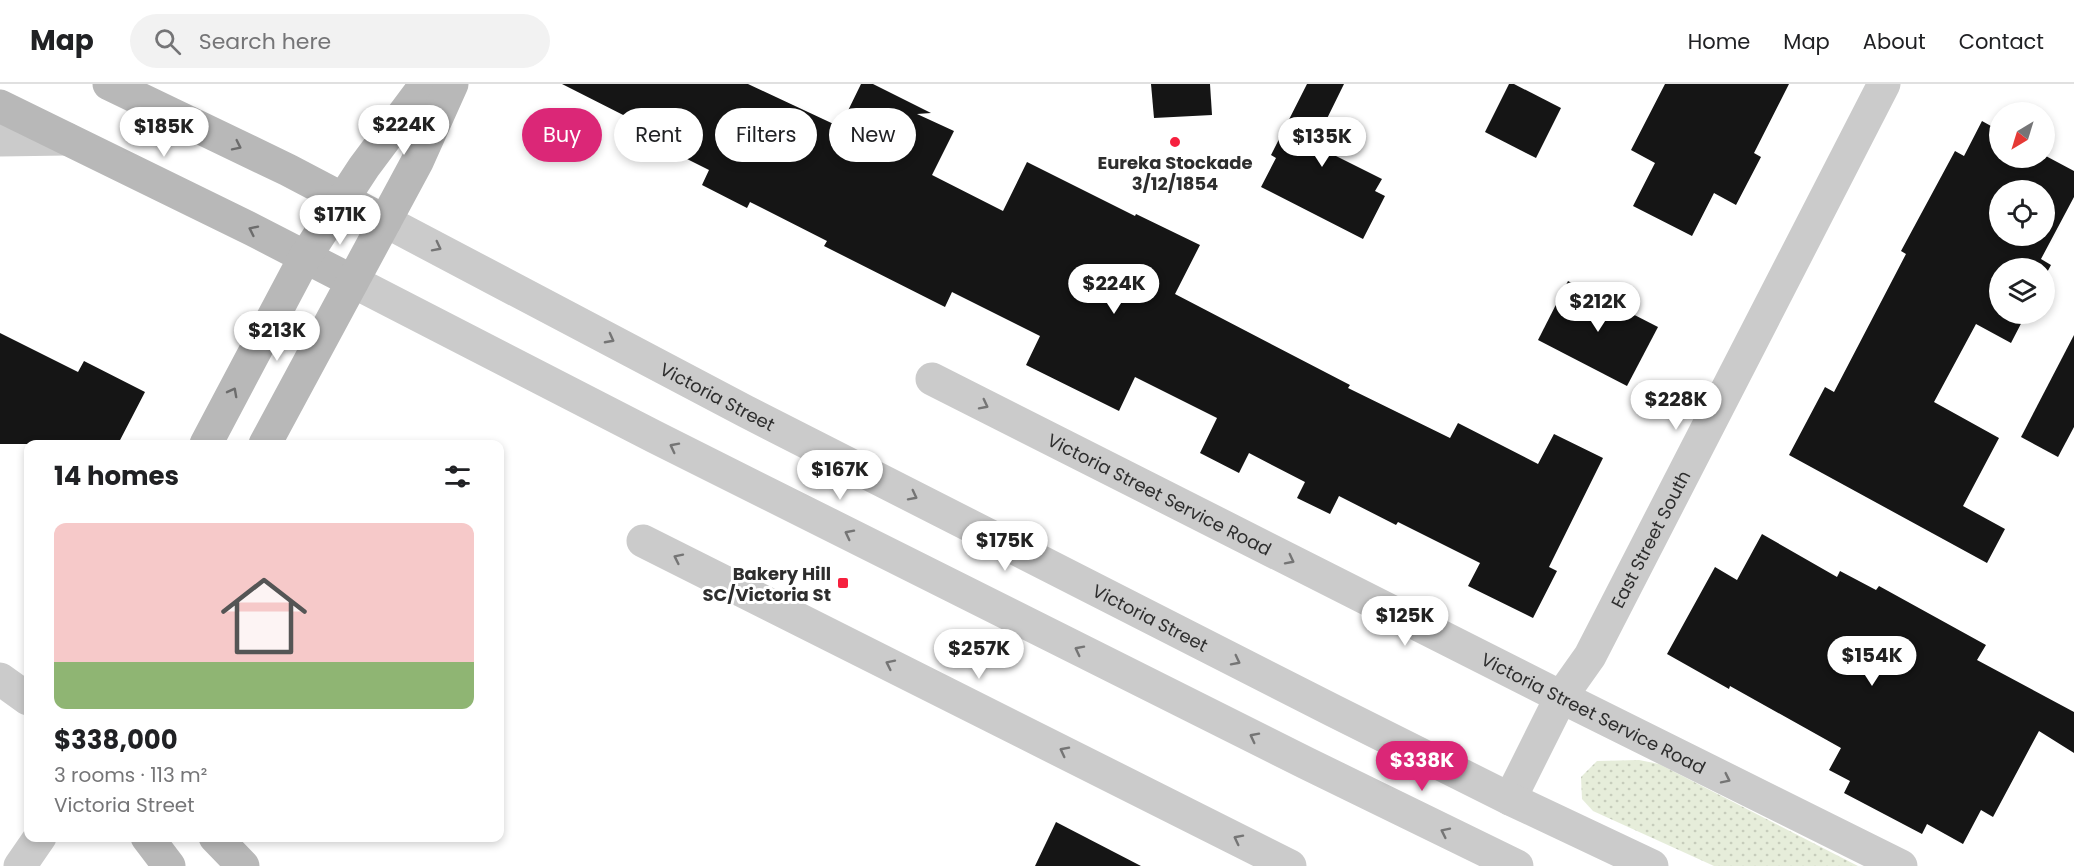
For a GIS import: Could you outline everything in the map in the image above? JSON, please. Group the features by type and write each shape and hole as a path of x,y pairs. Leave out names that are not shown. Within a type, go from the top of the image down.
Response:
{"main road":[{"path":"208,440 305,256 342,199 426,84"},
{"path":"267,440 425,146 452,84"},
{"name":"Victoria Street","path":"116,86 288,170 385,221"},
{"path":"0,106 352,281"},
{"path":"151,842 169,866"},
{"path":"220,842 243,866"}],"street":[{"name":"East Street South","path":"1510,800 1561,697 1590,656 1884,84"},
{"path":"0,140 67,140"},
{"name":"Victoria Street","path":"385,221 745,411 1510,800 1652,866"},
{"path":"352,281 655,437 1306,764 1483,859 1517,866"},
{"name":"Victoria Street Service Road","path":"932,379 1901,866"},
{"path":"643,541 1290,866"},
{"path":"0,679 24,696"},
{"path":"20,866 37,842"}],"green space":[{"path":"1639,760 1659,764 1858,866 1714,866 1593,811 1582,799 1581,777 1597,761"}],"building":[{"path":"562,84 748,84 799,108 715,108 715,162 817,162 817,116 829,122 829,162 916,162 916,108 849,108 861,84 873,84 931,113 917,114 954,131 932,175 1003,211 1027,162 1135,216 1136,214 1200,245 1175,294 1350,385 1348,388 1450,438 1458,423 1538,464 1554,434 1603,458 1549,567 1557,571 1533,618 1468,586 1480,563 1398,522 1396,525 1339,496 1330,514 1297,498 1305,482 1249,453 1239,473 1200,453 1217,418 1135,377 1119,411 1026,365 1040,336 952,292 945,307 824,246 827,241 750,202 747,208 702,185 709,170 693,162 703,162 703,108 614,108 614,110"},
{"path":"1151,84 1210,84 1212,115 1154,118"},
{"path":"1307,84 1344,84 1314,145 1382,179 1375,191 1385,196 1363,239 1261,187 1276,158 1271,155"},
{"path":"1509,84 1514,84 1561,108 1536,158 1485,132"},
{"path":"1665,84 1789,84 1754,153 1761,157 1736,205 1714,193 1692,236 1633,206 1655,163 1631,150"},
{"path":"1982,121 1989,125 1989,168 2055,168 2055,161 2074,171 2074,197 2055,233 2055,180 1989,180 1989,246 2048,246 2042,258 1989,258 1989,324 2021,324 2011,343 1976,324 1934,402 1999,438 1963,506 2005,529 1987,563 1789,455 1825,387 1834,392 1906,254 1901,251 1955,151 1964,156"},
{"path":"1568,281 1658,327 1627,386 1538,340"},
{"path":"0,333 78,372 84,361 145,392 120,440 24,440 24,444 0,444"},
{"path":"2074,335 2074,427 2058,457 2021,437"},
{"path":"1762,534 1837,577 1840,571 1876,590 1879,586 1986,645 1977,660 2074,712 2074,753 2039,731 1993,817 1981,810 1963,844 1927,824 1922,834 1844,793 1850,781 1829,770 1841,748 1667,654 1715,567 1737,580"},
{"path":"1056,822 1141,866 1035,866"}],"place":[{"name":"Eureka Stockade 3/12/1854","path":"1175,142"},
{"name":"Bakery Hill SC/Victoria St","path":"843,583"}]}
